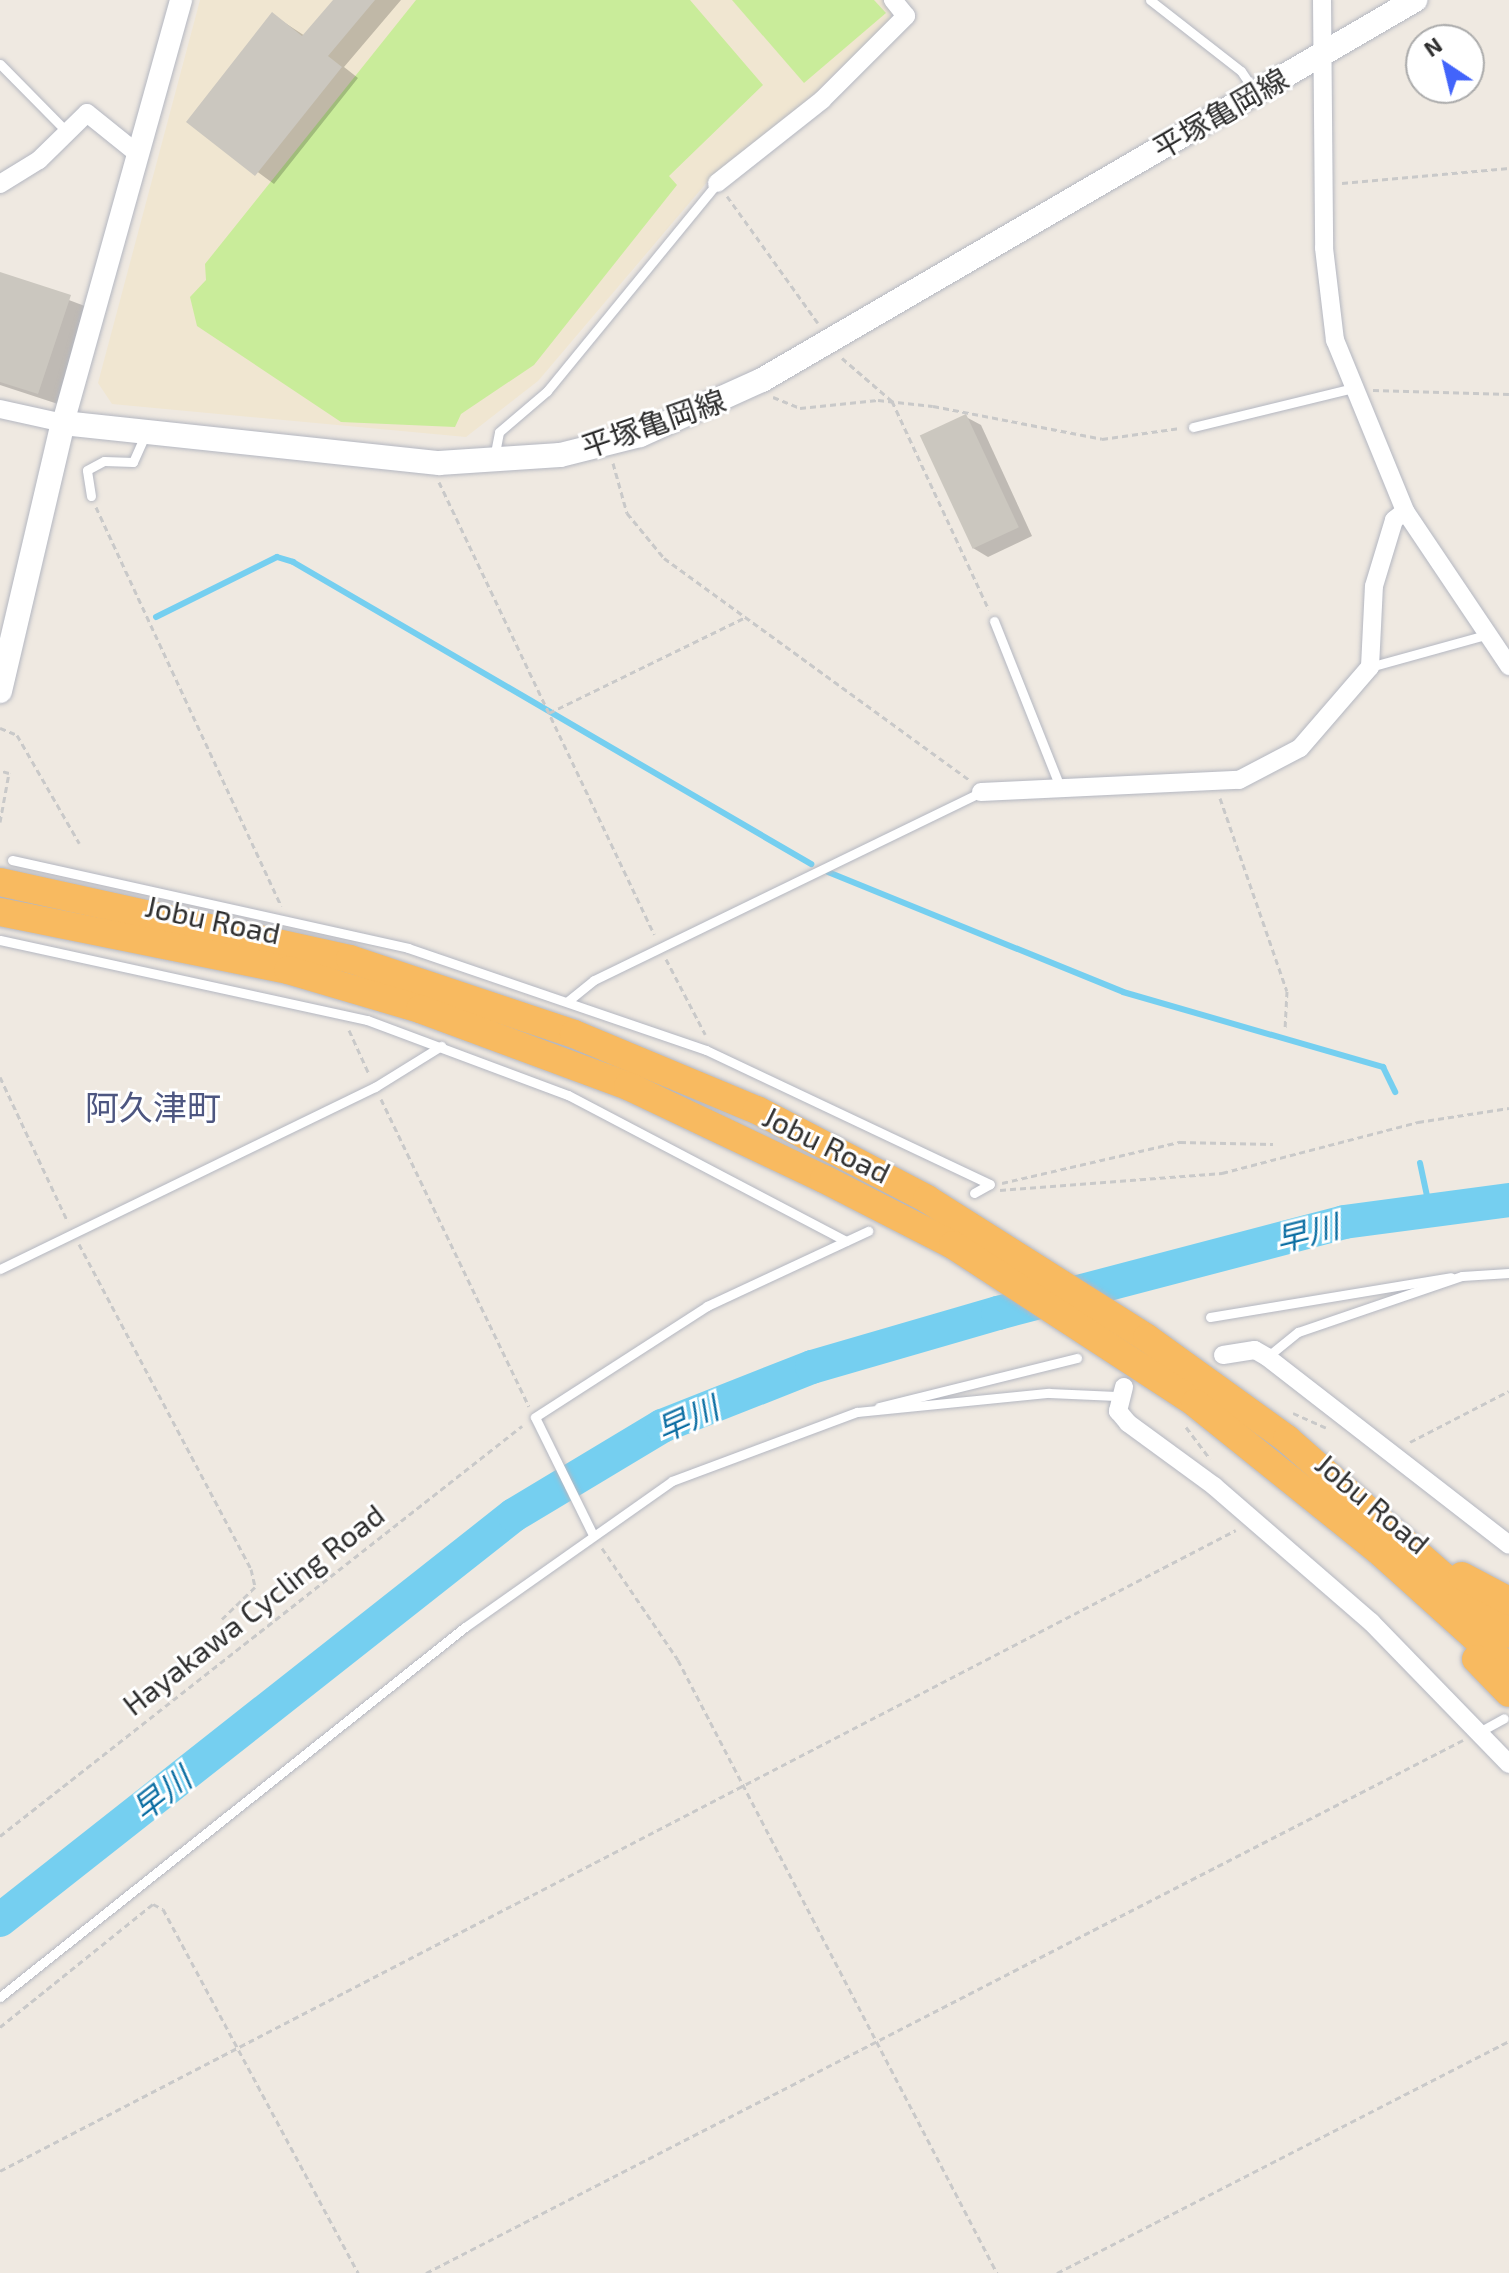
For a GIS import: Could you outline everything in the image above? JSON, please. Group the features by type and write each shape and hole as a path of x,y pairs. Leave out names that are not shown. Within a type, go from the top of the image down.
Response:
{"highway":[{"name":"Jobu Road","path":"6,871 97,888 350,959 618,1051 771,1117 982,1233 1147,1338 1287,1439 1429,1558 1509,1634"},
{"name":"Jobu Road","path":"0,912 288,970 628,1086 953,1245 1117,1350 1239,1436 1378,1550 1509,1668"},
{"path":"1378,1550 1506,1706"},
{"path":"1429,1558 1509,1601"}],"main road":[{"name":"平塚亀岡線","path":"63,423 439,463 493,462 609,444 762,380 1415,0"},
{"path":"0,691 63,423"}],"street":[{"path":"0,409 63,423 181,0"},
{"path":"717,183 822,100 906,16 893,0"},
{"path":"1322,0 1322,185 1327,295 1349,389 1405,511 1485,635 1509,666"},
{"path":"2,178 67,132 87,113 138,154"},
{"path":"981,792 1218,782 1249,775 1300,748 1370,667 1374,586 1394,520 1405,511"},
{"path":"1223,1355 1255,1350 1267,1357 1509,1545"},
{"path":"1120,1392 1128,1423 1253,1519 1481,1731 1509,1764"}],"lane":[{"path":"1150,0 1241,71 1255,92"},
{"path":"0,64 67,132"},
{"path":"493,462 499,432 547,391 717,183"},
{"path":"1193,427 1349,389"},
{"path":"91,496 87,470 104,461 133,462 146,432"},
{"path":"994,621 1060,787"},
{"path":"1370,667 1485,635"},
{"path":"568,1001 583,986 981,792"},
{"path":"97,888 283,917 408,948 568,1001 706,1050 990,1184"},
{"path":"0,940 281,998 348,1015 441,1046 568,1095 846,1241"},
{"path":"281,998 288,970"},
{"path":"0,1269 375,1087 441,1046"},
{"path":"974,1193 990,1184"},
{"path":"592,1533 536,1420 707,1306 868,1231"},
{"path":"1210,1317 1462,1276 1509,1273"},
{"path":"1267,1357 1298,1332 1462,1276"},
{"path":"0,1997 465,1627 592,1533 672,1481 857,1412 1077,1358"},
{"path":"857,1412 1049,1393 1120,1392"},
{"path":"1481,1731 1506,1706"}],"path":[{"path":"1322,185 1509,168"},
{"path":"717,183 826,344 892,401 994,621"},
{"path":"762,380 780,405 892,401 1102,439 1193,427"},
{"path":"1349,389 1509,394"},
{"path":"609,444 635,525 664,558 744,618 913,733 981,792"},
{"path":"439,463 440,492 549,713 706,1050"},
{"path":"91,496 277,885 283,917"},
{"path":"549,713 744,618"},
{"path":"0,728 17,735 79,843"},
{"path":"0,822 8,780 2,771"},
{"path":"1218,782 1287,991 1285,1028"},
{"path":"348,1015 375,1087 536,1420"},
{"path":"0,1077 74,1235 251,1569 255,1587 221,1620"},
{"path":"990,1184 1008,1194 1222,1173 1418,1122 1509,1108"},
{"path":"990,1184 1180,1142 1273,1144"},
{"path":"1393,1454 1509,1391"},
{"name":"Hayakawa Cycling Road","path":"0,1836 536,1420"},
{"path":"1182,1422 1215,1465"},
{"path":"0,2171 742,1789 1253,1519"},
{"path":"592,1533 678,1660 742,1789 997,2273"},
{"path":"426,2273 874,2039 1481,1731"},
{"path":"0,2027 153,1904 173,1919 358,2273"},
{"path":"1057,2273 1509,2041"}],"shaded area":[{"path":"200,0 883,0 892,10 890,22 810,99 708,181 538,381 466,437 112,404 98,383"}],"green space":[{"path":"416,0 690,0 763,85 669,176 677,185 534,365 461,414 455,427 341,422 197,326 190,297 206,280 205,264"},
{"path":"732,0 874,0 886,13 804,83"}],"building":[{"path":"333,0 375,0 328,56 342,67 255,176 186,122 272,12 302,36"},
{"path":"0,272 71,295 38,394 0,382"},
{"path":"966,414 1019,527 973,549 920,436"}],"waterway":[{"path":"156,617 277,557 293,562 811,864"},
{"path":"828,872 1123,992 1383,1067 1395,1092"},
{"path":"1420,1163 1430,1210"},
{"name":"早川","path":"0,1920 514,1515 662,1426 812,1367 998,1313 1344,1222 1509,1200"}],"district":[{"name":"阿久津町","path":"153,1107"}]}
